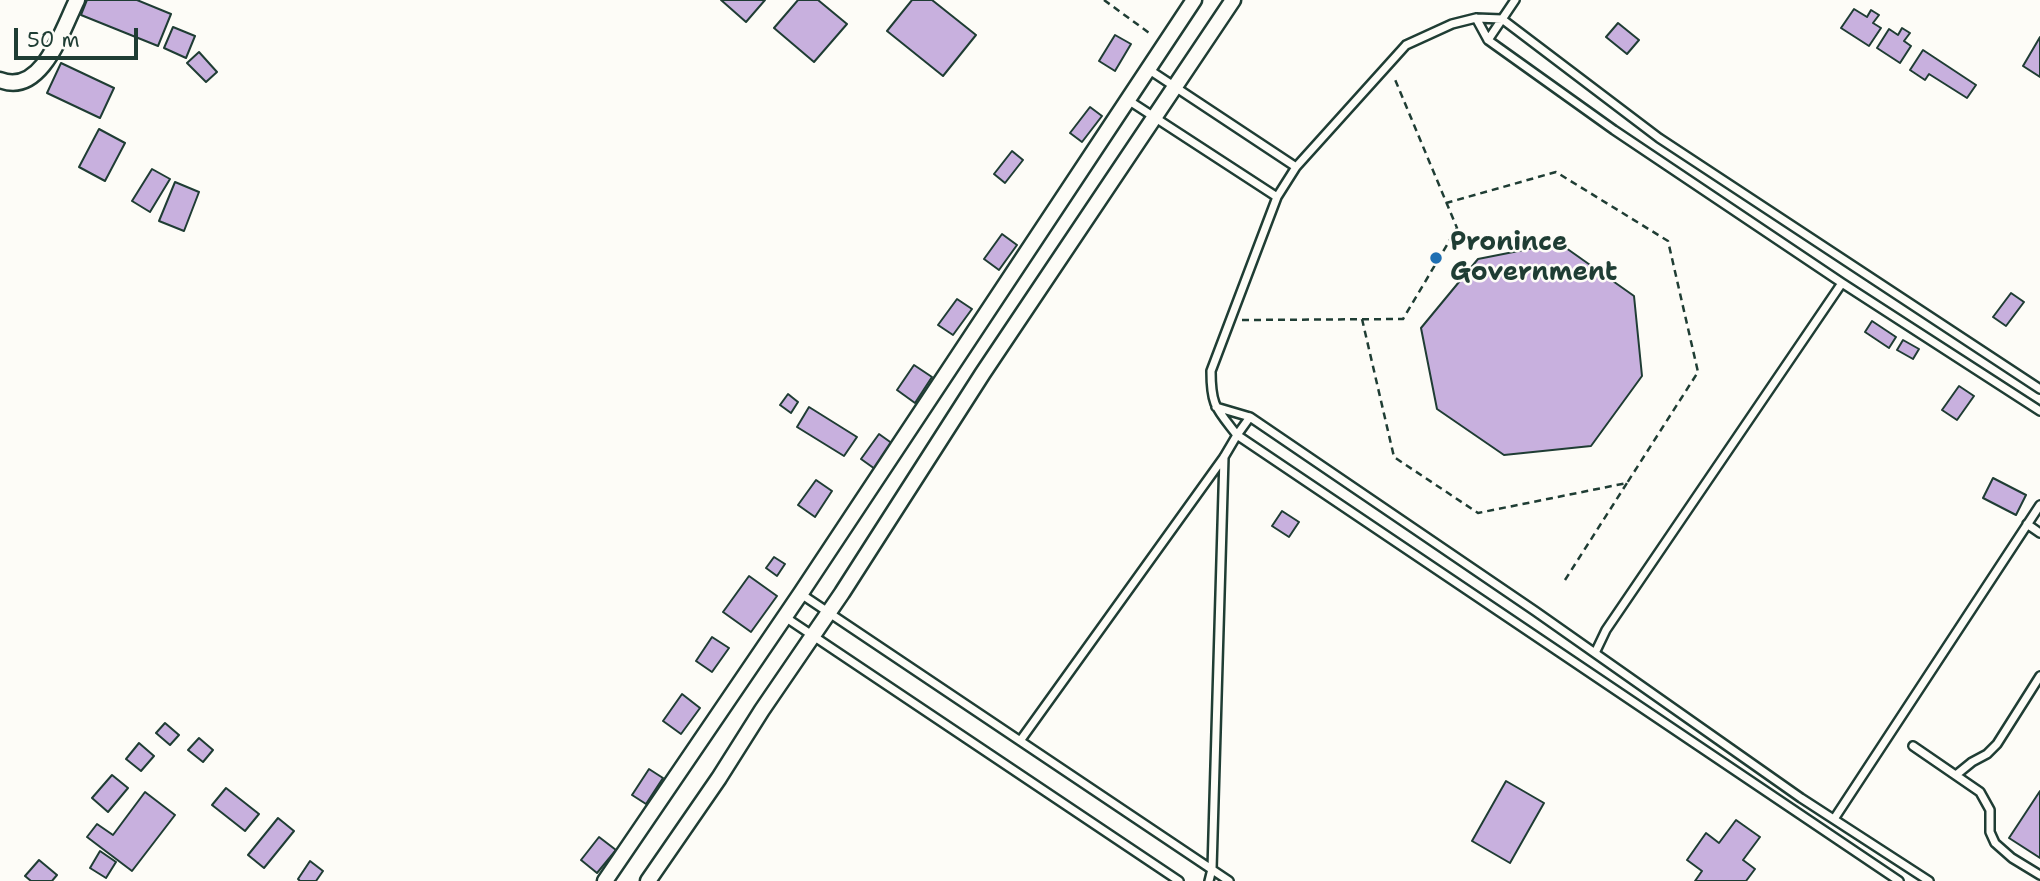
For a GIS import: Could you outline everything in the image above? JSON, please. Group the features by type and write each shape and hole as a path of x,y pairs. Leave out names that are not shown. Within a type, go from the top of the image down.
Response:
{"street":[{"path":"0,80 19,82 30,78 41,69 77,0"},
{"path":"605,881 785,617 1194,0"},
{"path":"648,881 719,779 983,373 1233,0"}],"lane":[{"path":"1488,40 1516,1"},
{"path":"1476,18 1488,40 1614,130 1842,283 2040,411"},
{"path":"1899,881 1237,435 1215,407 1211,393 1211,371 1277,197 1296,167 1406,45 1452,24 1476,18 1502,19 1659,138 2040,389"},
{"path":"1149,69 1296,167"},
{"path":"1128,100 1277,197"},
{"path":"1595,653 1606,630 1842,283"},
{"path":"1215,407 1250,417 1834,819 1929,881"},
{"path":"1020,741 1250,417"},
{"path":"1209,881 1212,869 1224,457"},
{"path":"1834,819 2040,505"},
{"path":"2027,524 2040,533"},
{"path":"801,593 1229,881"},
{"path":"785,617 1179,881"},
{"path":"1956,775 1997,744 2040,676"},
{"path":"1913,746 1980,792 1990,810 1990,832 1995,843 2012,858 2040,875"}],"path":[{"path":"1104,0 1165,44"},
{"path":"1229,320 1403,319 1457,229 1389,64"},
{"path":"1446,202 1556,172 1668,241 1698,372 1565,580"},
{"path":"1362,319 1394,457 1478,513 1627,483"}],"building":[{"path":"87,0 137,0 171,14 158,46 81,15"},
{"path":"721,0 765,0 746,22"},
{"path":"798,0 818,0 847,24 814,62 774,28"},
{"path":"912,0 932,0 976,35 943,76 887,31"},
{"path":"1854,9 1867,17 1871,10 1879,15 1873,23 1881,28 1869,46 1841,28"},
{"path":"1618,23 1639,40 1627,54 1606,37"},
{"path":"173,27 195,36 186,58 164,48"},
{"path":"1902,28 1910,33 1904,41 1911,46 1900,63 1877,48 1889,29 1898,35"},
{"path":"1115,35 1131,44 1115,71 1099,61"},
{"path":"2040,37 2040,77 2023,66"},
{"path":"1923,50 1976,85 1967,98 1929,74 1925,80 1910,70"},
{"path":"199,52 217,72 206,82 187,63"},
{"path":"61,63 114,88 100,118 47,93"},
{"path":"1090,107 1102,116 1082,142 1070,133"},
{"path":"99,129 125,143 105,181 79,167"},
{"path":"1012,151 1023,160 1005,183 994,174"},
{"path":"152,169 170,179 150,212 132,201"},
{"path":"175,182 199,192 184,231 159,221"},
{"path":"1002,234 1017,245 999,270 984,259"},
{"path":"1559,243 1634,296 1642,376 1591,446 1504,455 1437,409 1421,328 1478,259"},
{"path":"2011,293 2024,302 2006,326 1993,317"},
{"path":"957,299 972,309 953,335 938,325"},
{"path":"1872,321 1896,337 1889,348 1865,332"},
{"path":"1903,340 1919,349 1913,359 1897,350"},
{"path":"914,365 932,377 915,403 897,390"},
{"path":"1959,386 1974,396 1957,420 1942,410"},
{"path":"788,394 798,402 791,413 780,405"},
{"path":"809,407 857,437 844,456 797,427"},
{"path":"879,434 893,444 875,469 861,459"},
{"path":"1993,478 2026,495 2016,515 1983,498"},
{"path":"816,480 832,491 815,517 798,505"},
{"path":"1282,511 1299,522 1289,537 1272,526"},
{"path":"774,557 785,564 777,576 766,568"},
{"path":"749,576 777,596 751,632 723,612"},
{"path":"712,637 729,648 712,672 696,661"},
{"path":"682,694 700,708 681,734 663,721"},
{"path":"165,723 179,735 170,745 156,733"},
{"path":"199,738 213,750 203,762 188,750"},
{"path":"139,743 154,756 141,771 126,759"},
{"path":"649,769 663,778 646,804 632,795"},
{"path":"112,775 128,788 108,812 92,798"},
{"path":"1506,781 1544,803 1510,863 1472,841"},
{"path":"226,788 259,814 245,831 212,805"},
{"path":"2040,791 2040,858 2009,838"},
{"path":"145,792 175,815 132,871 87,837 97,824 113,835"},
{"path":"278,818 294,831 264,868 248,855"},
{"path":"1736,820 1760,837 1743,860 1755,869 1746,881 1695,881 1702,871 1687,860 1706,833 1719,843"},
{"path":"599,837 616,850 597,873 581,860"},
{"path":"100,851 116,862 106,878 90,868"},
{"path":"39,860 57,875 52,881 31,881 25,876"},
{"path":"310,861 323,871 316,881 300,881 298,879"}],"place":[{"name":"Pronince Government","path":"1436,258"}]}
